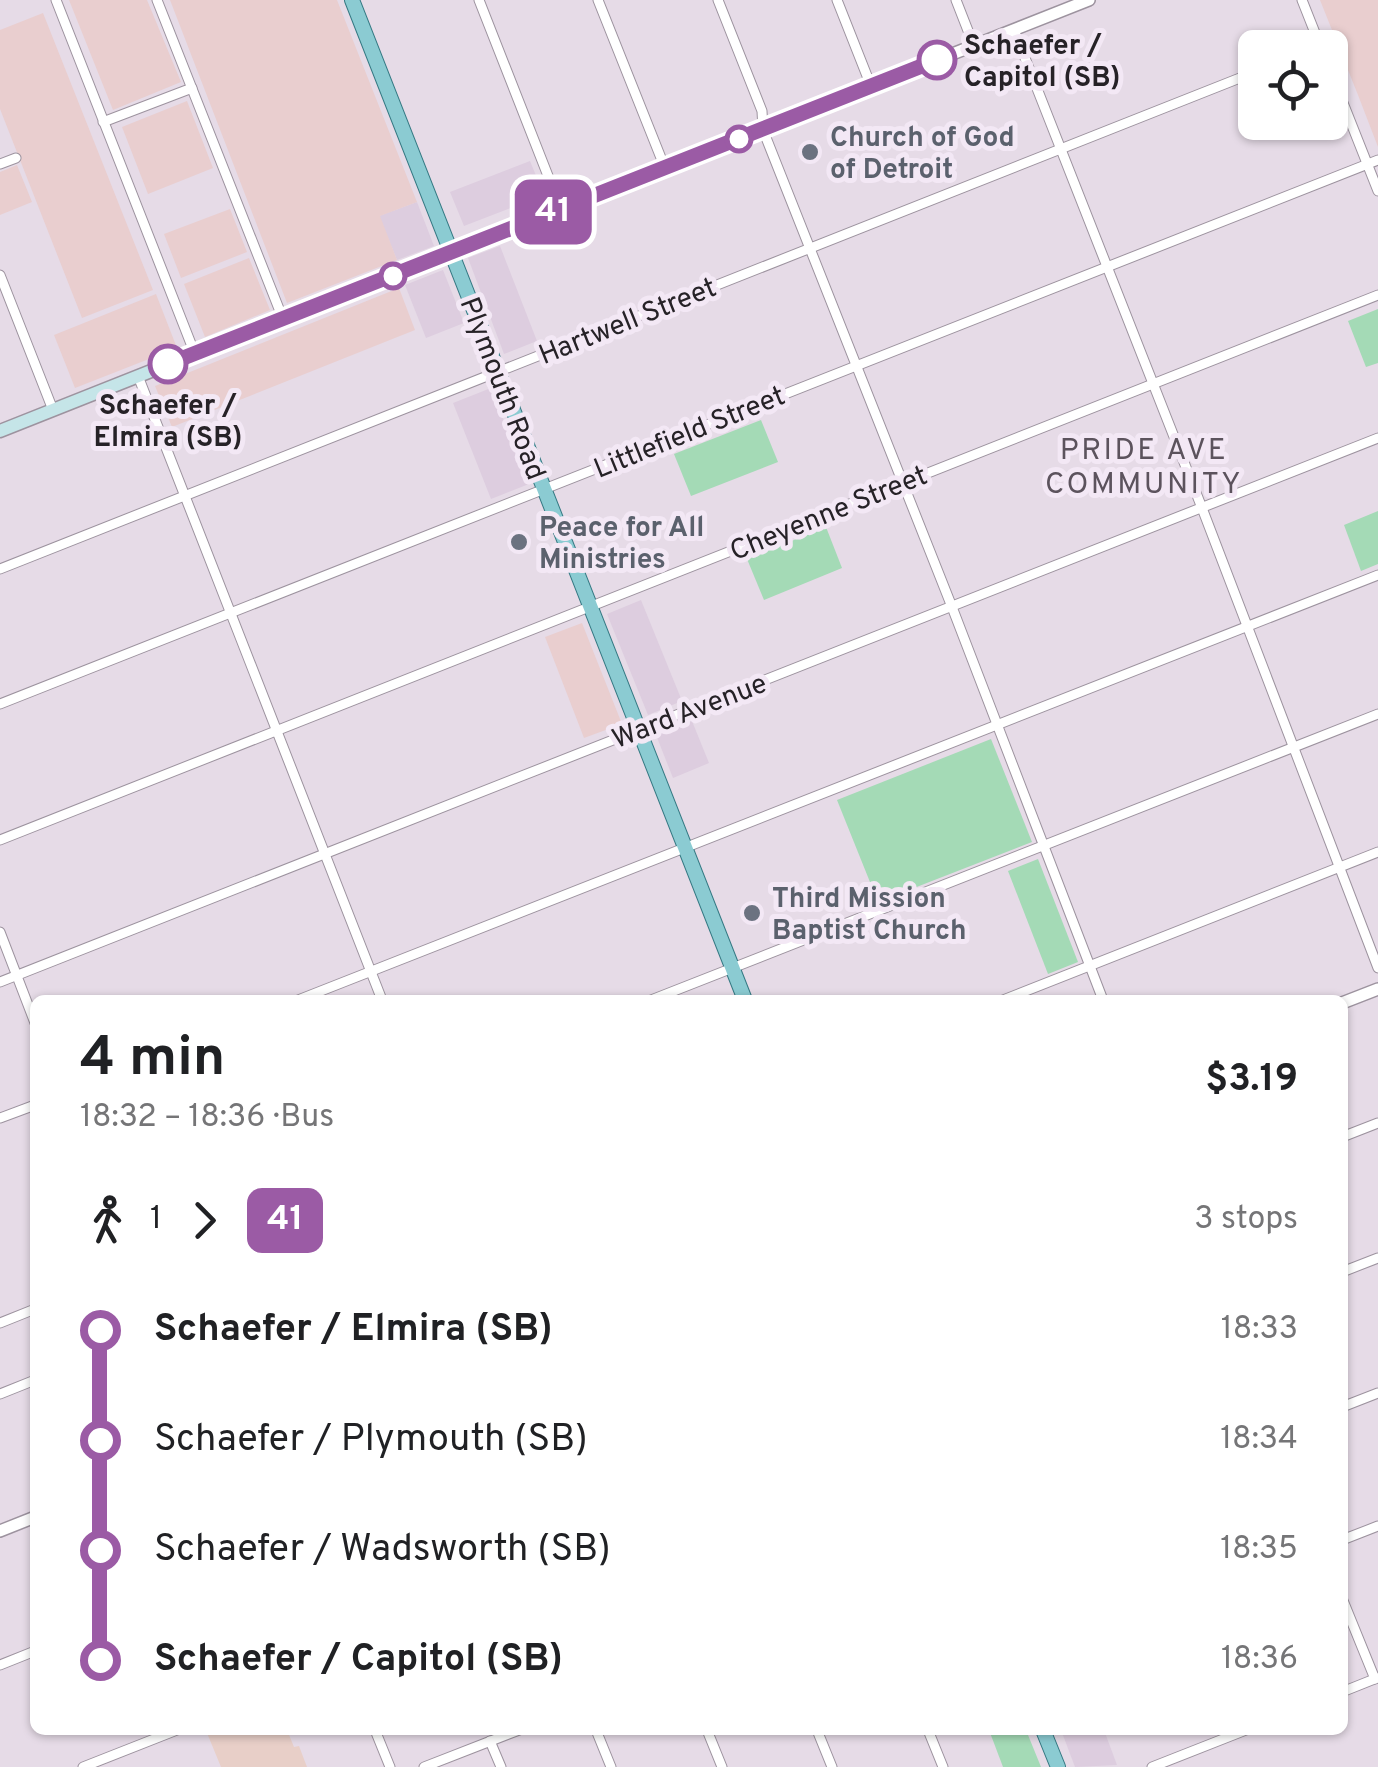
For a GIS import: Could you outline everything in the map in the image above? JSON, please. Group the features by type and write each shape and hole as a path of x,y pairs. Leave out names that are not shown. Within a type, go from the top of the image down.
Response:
{"main road":[{"name":"Plymouth Road","path":"352,0 743,995"},
{"path":"0,431 451,252"},
{"path":"1045,1735 1058,1767"}],"street":[{"path":"56,0 195,354"},
{"path":"157,0 283,319"},
{"path":"478,0 561,209"},
{"path":"598,0 664,168"},
{"path":"718,0 762,110 763,130 952,606 1100,995"},
{"path":"837,0 871,86"},
{"path":"956,0 974,46"},
{"path":"1302,0 1313,30"},
{"path":"451,252 1081,2"},
{"path":"1014,30 1378,968"},
{"name":"Hartwell Street","path":"0,569 1238,79"},
{"path":"103,122 192,88"},
{"path":"1348,116 1378,191"},
{"path":"0,164 16,158"},
{"name":"Littlefield Street","path":"0,704 1378,160"},
{"path":"0,276 4,297 53,410"},
{"name":"Cheyenne Street","path":"0,840 1378,295"},
{"path":"138,376 380,995"},
{"name":"Ward Avenue","path":"0,982 1378,438"},
{"path":"310,995 1378,575"},
{"path":"664,995 1378,714"},
{"path":"1016,995 1378,852"},
{"path":"0,932 30,1010"},
{"path":"1348,1001 1378,989"},
{"path":"0,1118 30,1107"},
{"path":"1348,1134 1378,1122"},
{"path":"1348,1270 1378,1258"},
{"path":"0,1323 30,1311"},
{"path":"0,1394 30,1382"},
{"path":"1348,1405 1378,1393"},
{"path":"0,1531 30,1519"},
{"path":"1348,1538 1378,1526"},
{"path":"1348,1612 1376,1679 1348,1690"},
{"path":"0,1665 30,1653"},
{"path":"83,1767 164,1735"},
{"path":"377,1735 390,1767"},
{"path":"424,1767 506,1735"},
{"path":"598,1735 611,1767"},
{"path":"708,1735 722,1767"},
{"path":"819,1735 832,1767"},
{"path":"930,1735 943,1767"},
{"path":"1152,1767 1233,1735"},
{"path":"490,1741 501,1767"}],"shaded area":[{"path":"69,0 147,0 181,82 113,110"},
{"path":"170,0 337,0 417,202 380,216 397,260 287,303"},
{"path":"1320,0 1378,0 1378,147 1348,70 1348,30 1332,30"},
{"path":"43,13 153,290 82,318 0,109 0,30"},
{"path":"187,101 213,168 148,194 122,127"},
{"path":"530,161 544,195 464,226 450,192"},
{"path":"17,165 32,202 0,215 0,172"},
{"path":"417,202 434,246 397,260 379,216"},
{"path":"230,209 247,252 181,278 164,234"},
{"path":"500,246 537,341 504,354 468,258"},
{"path":"249,258 270,310 205,337 184,284"},
{"path":"443,270 464,323 426,338 405,285"},
{"path":"399,288 415,330 172,427 155,386"},
{"path":"156,294 177,348 75,388 54,335"},
{"path":"491,388 529,484 491,499 453,403"},
{"path":"641,600 682,701 648,715 607,614"},
{"path":"582,623 622,724 584,738 545,637"},
{"path":"692,721 709,763 673,778 656,735"},
{"path":"208,1735 289,1735 294,1747 299,1746 307,1767 221,1767"},
{"path":"1063,1735 1106,1735 1117,1765 1075,1767"}],"green space":[{"path":"1378,309 1378,363 1366,367 1348,321"},
{"path":"761,420 778,462 691,496 674,454"},
{"path":"1378,511 1378,564 1361,571 1344,525"},
{"path":"826,527 842,568 764,600 747,559"},
{"path":"991,739 1032,842 878,902 837,800"},
{"path":"1038,859 1078,962 1048,974 1008,871"},
{"path":"991,1735 1028,1735 1041,1767 1003,1767"}],"bus line":[{"name":"41","path":"168,364 937,60"}],"place":[{"name":"Schaefer / Capitol (SB)","path":"937,60"},
{"name":"Church of God of Detroit","path":"810,152"},
{"name":"Schaefer / Elmira (SB)","path":"168,364"},
{"name":"Peace for All Ministries","path":"519,542"},
{"name":"Third Mission Baptist Church","path":"752,913"}],"district":[{"name":"PRIDE AVE COMMUNITY","path":"1144,466"}]}
